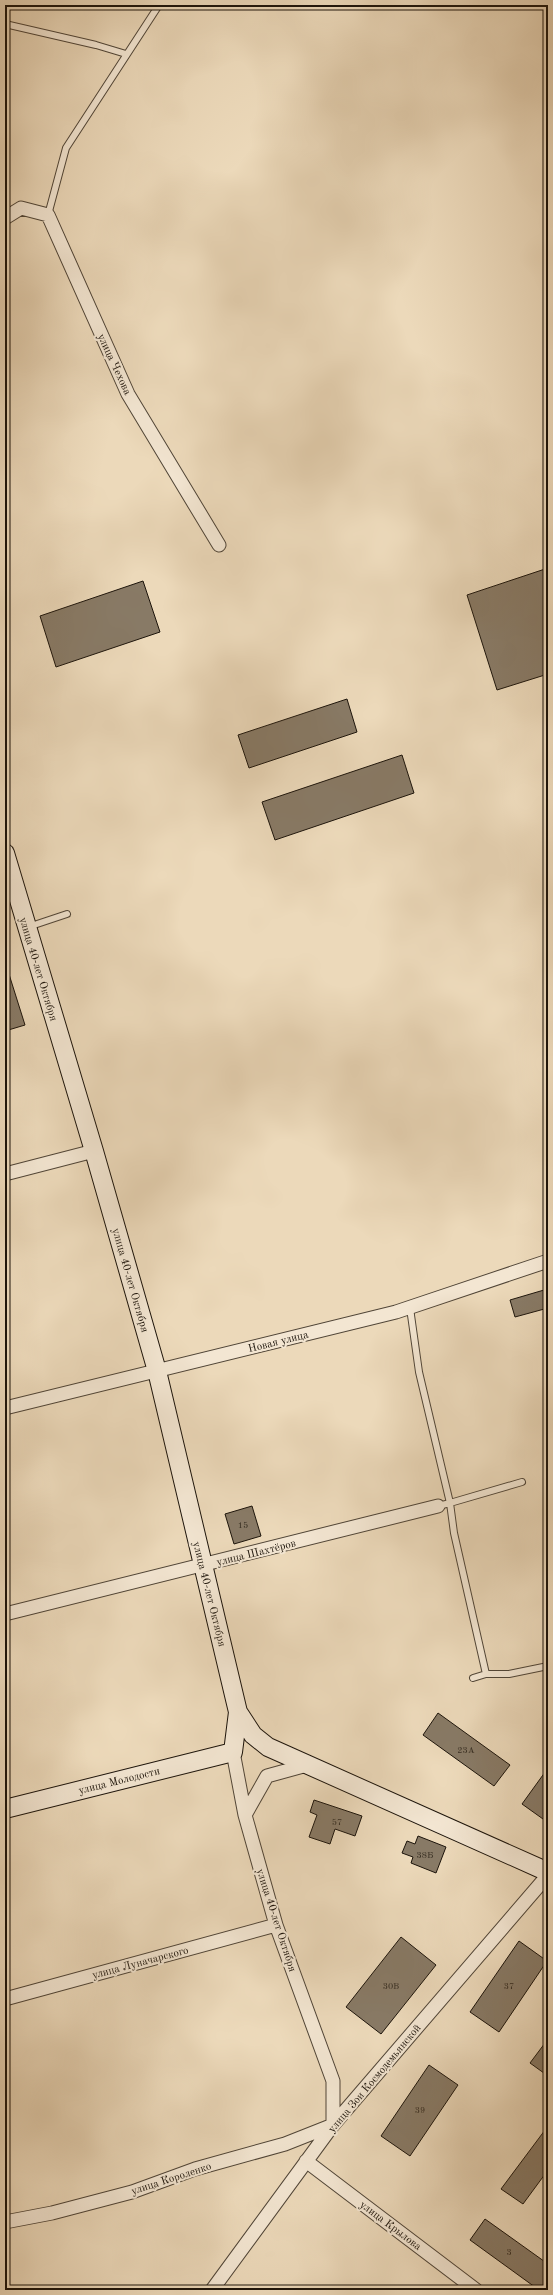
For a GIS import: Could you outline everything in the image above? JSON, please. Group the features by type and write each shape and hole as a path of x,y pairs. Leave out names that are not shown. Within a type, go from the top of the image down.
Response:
{"street":[{"path":"5,218 21,208 48,215"},
{"name":"улица Чехова","path":"48,215 128,394 219,545"},
{"name":"улица 40-лет Октября","path":"5,853 94,1151 157,1371 238,1712 253,1735 268,1747 548,1874"},
{"path":"5,1174 94,1151"},
{"name":"Новая улица","path":"5,1408 410,1308 548,1261"},
{"name":"улица Шахтёров","path":"5,1614 444,1505"},
{"name":"улица 40-лет Октября","path":"238,1712 233,1752 245,1815 276,1925 333,2081 333,2125"},
{"name":"улица Молодости","path":"5,1809 233,1752"},
{"path":"245,1815 267,1776 307,1765"},
{"name":"улица Зои Космодемьянской","path":"212,2290 333,2125 548,1874"},
{"name":"улица Луначарского","path":"5,1999 276,1925"},
{"name":"улица Короленко","path":"5,2222 52,2213 132,2192 195,2169 285,2144 333,2125"},
{"name":"улица Крылова","path":"306,2161 476,2290"}],"lane":[{"path":"48,215 66,148 159,5"},
{"path":"5,24 96,45 126,54"},
{"path":"27,928 68,914"},
{"path":"410,1308 419,1372 444,1505 454,1533 486,1674"},
{"path":"444,1505 522,1482"},
{"path":"473,1678 486,1674 509,1674 548,1666"}],"building":[{"path":"548,568 548,674 497,690 467,595"},
{"path":"143,581 160,632 56,667 40,616"},
{"path":"347,699 357,732 249,768 238,735"},
{"path":"402,755 414,793 275,840 262,802"},
{"path":"8,971 25,1025 5,1031 5,972"},
{"path":"544,1290 548,1308 515,1317 510,1300"},
{"path":"252,1506 261,1536 234,1544 225,1514"},
{"path":"438,1713 510,1765 494,1786 423,1735"},
{"path":"548,1768 548,1812 543,1819 522,1804"},
{"path":"314,1800 362,1816 355,1836 335,1829 330,1844 309,1837 317,1815 310,1812"},
{"path":"418,1836 446,1847 436,1873 411,1863 413,1857 402,1853 407,1841 415,1844"},
{"path":"401,1937 436,1965 381,2034 346,2007"},
{"path":"519,1941 547,1961 499,2032 470,2012"},
{"path":"548,2039 548,2076 530,2063"},
{"path":"429,2065 458,2085 410,2156 381,2136"},
{"path":"548,2126 548,2170 523,2204 501,2189"},
{"path":"485,2219 548,2264 548,2282 542,2290 539,2290 470,2240"}]}
